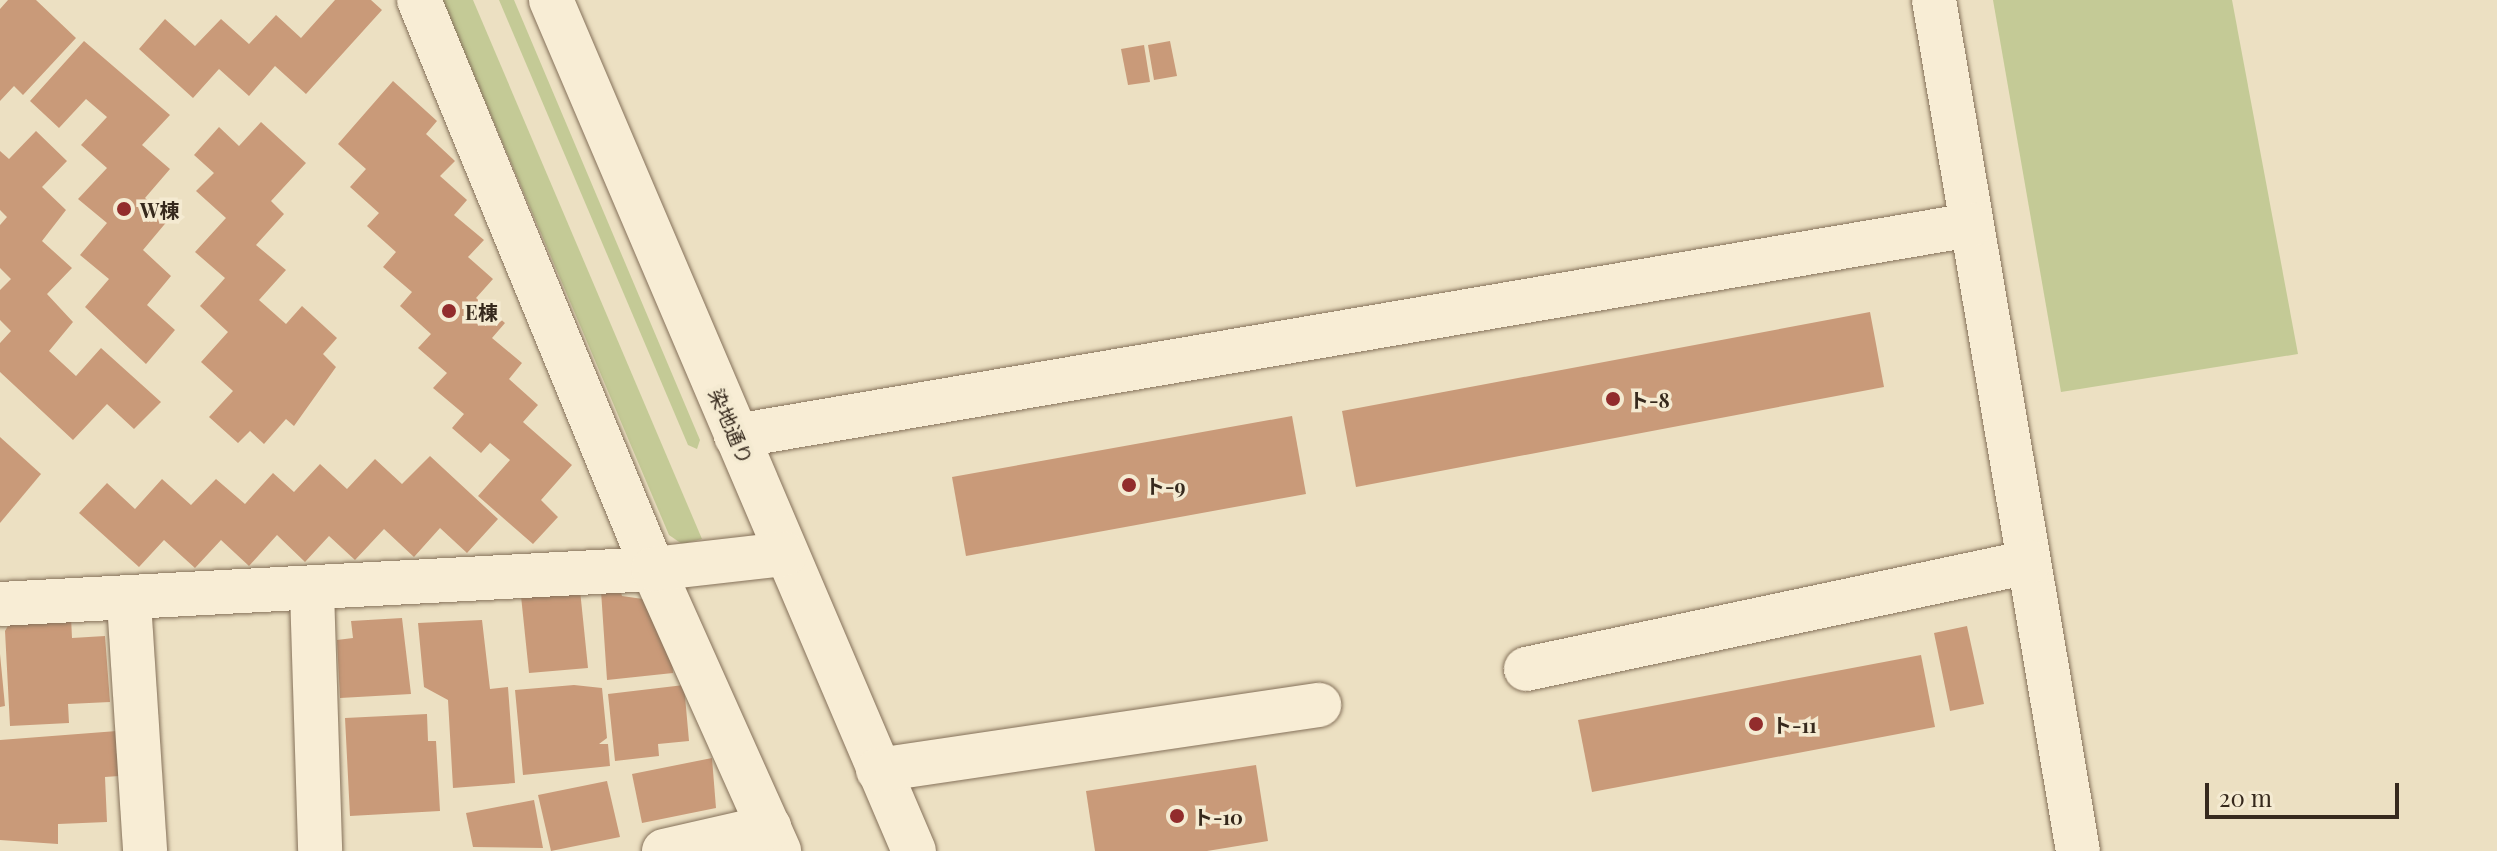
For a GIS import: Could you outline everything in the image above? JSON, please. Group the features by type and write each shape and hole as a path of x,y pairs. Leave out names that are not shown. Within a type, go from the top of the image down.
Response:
{"street":[{"path":"419,0 653,569 774,839 664,851"},
{"name":"染地通り","path":"551,0 914,851"},
{"path":"1934,0 2078,851"},
{"path":"736,436 1971,225"},
{"path":"0,604 129,602 312,591 653,569 785,554"},
{"path":"1526,669 2029,562"},
{"path":"312,591 320,851"},
{"path":"129,602 145,851"},
{"path":"878,770 1319,705"}],"green space":[{"path":"442,0 473,0 702,539 682,544 669,535"},
{"path":"499,0 514,0 700,440 697,449 688,445"},
{"path":"1993,0 2232,0 2298,354 2061,392"}],"building":[{"path":"8,0 36,0 76,38 23,95 14,86 0,101 0,9"},
{"path":"335,0 371,0 382,10 306,94 275,66 249,96 219,69 193,98 139,49 165,19 195,46 221,19 249,44 276,15 301,38"},
{"name":"W棟","path":"84,41 170,115 142,145 170,169 145,198 169,219 143,250 171,276 147,305 175,330 146,364 85,307 109,279 80,255 107,223 78,199 107,168 81,145 107,117 86,99 59,128 30,101"},
{"path":"1170,41 1177,76 1154,80 1148,45"},
{"path":"1144,45 1150,82 1128,85 1121,49"},
{"name":"E棟","path":"393,81 437,121 426,134 455,161 440,176 467,200 454,215 484,240 468,257 493,279 476,298 505,323 492,338 522,363 509,379 538,405 523,422 572,465 541,500 558,517 533,544 478,496 510,460 490,443 481,453 452,428 464,414 433,388 447,373 418,348 431,334 400,306 412,292 383,267 396,252 367,226 379,213 350,187 366,169 338,144"},
{"path":"261,122 306,163 271,201 284,214 256,245 286,270 259,300 286,324 302,306 337,338 323,354 336,367 294,426 286,419 264,444 250,431 238,443 209,417 233,391 201,362 228,332 200,306 225,278 195,252 226,218 196,191 214,173 194,155 219,127 239,146"},
{"path":"36,131 67,161 42,187 66,210 42,241 72,268 47,294 73,322 49,351 76,376 101,348 161,402 134,429 107,404 73,440 0,372 0,343 11,331 0,320 0,290 11,279 0,268 0,225 7,217 0,210 0,151 9,159"},
{"name":"ト-8","path":"1870,312 1884,387 1356,487 1342,411"},
{"name":"ト-9","path":"1292,416 1306,494 966,556 952,477"},
{"path":"0,437 41,474 0,523"},
{"path":"430,456 498,519 467,553 440,528 414,557 384,529 355,560 329,536 305,562 277,535 249,566 221,540 195,568 164,540 139,567 79,513 107,483 135,509 162,479 191,505 216,479 245,504 273,473 294,492 320,464 347,489 375,459 402,484"},
{"path":"620,589 622,596 650,600 671,637 673,673 607,680 601,591"},
{"path":"580,590 588,668 529,673 521,596"},
{"path":"71,617 72,638 105,636 110,702 68,704 69,723 10,726 5,631 9,624"},
{"path":"402,618 411,694 340,698 337,640 353,638 351,621"},
{"path":"482,620 490,689 508,687 515,783 453,788 448,700 424,687 418,623"},
{"path":"1967,626 1984,704 1950,711 1934,633"},
{"path":"0,654 5,706 0,707"},
{"name":"ト-11","path":"1921,655 1935,727 1592,792 1578,720"},
{"path":"574,685 602,688 607,738 599,744 608,744 610,766 523,775 515,690"},
{"path":"684,685 689,741 658,744 659,756 615,761 608,694"},
{"path":"427,714 428,741 436,741 440,811 350,816 345,718"},
{"path":"117,731 119,776 105,777 107,822 58,824 58,844 0,840 0,740"},
{"path":"712,758 716,808 642,823 632,774"},
{"name":"ト-10","path":"1256,765 1268,841 1207,851 1095,851 1086,791"},
{"path":"607,781 620,837 551,851 538,795"},
{"path":"534,800 543,848 473,847 466,813"}],"place":[{"name":"W棟","path":"124,209"},
{"name":"E棟","path":"449,311"},
{"name":"ト-8","path":"1613,399"},
{"name":"ト-9","path":"1129,485"},
{"name":"ト-11","path":"1756,724"},
{"name":"ト-10","path":"1177,816"}]}
